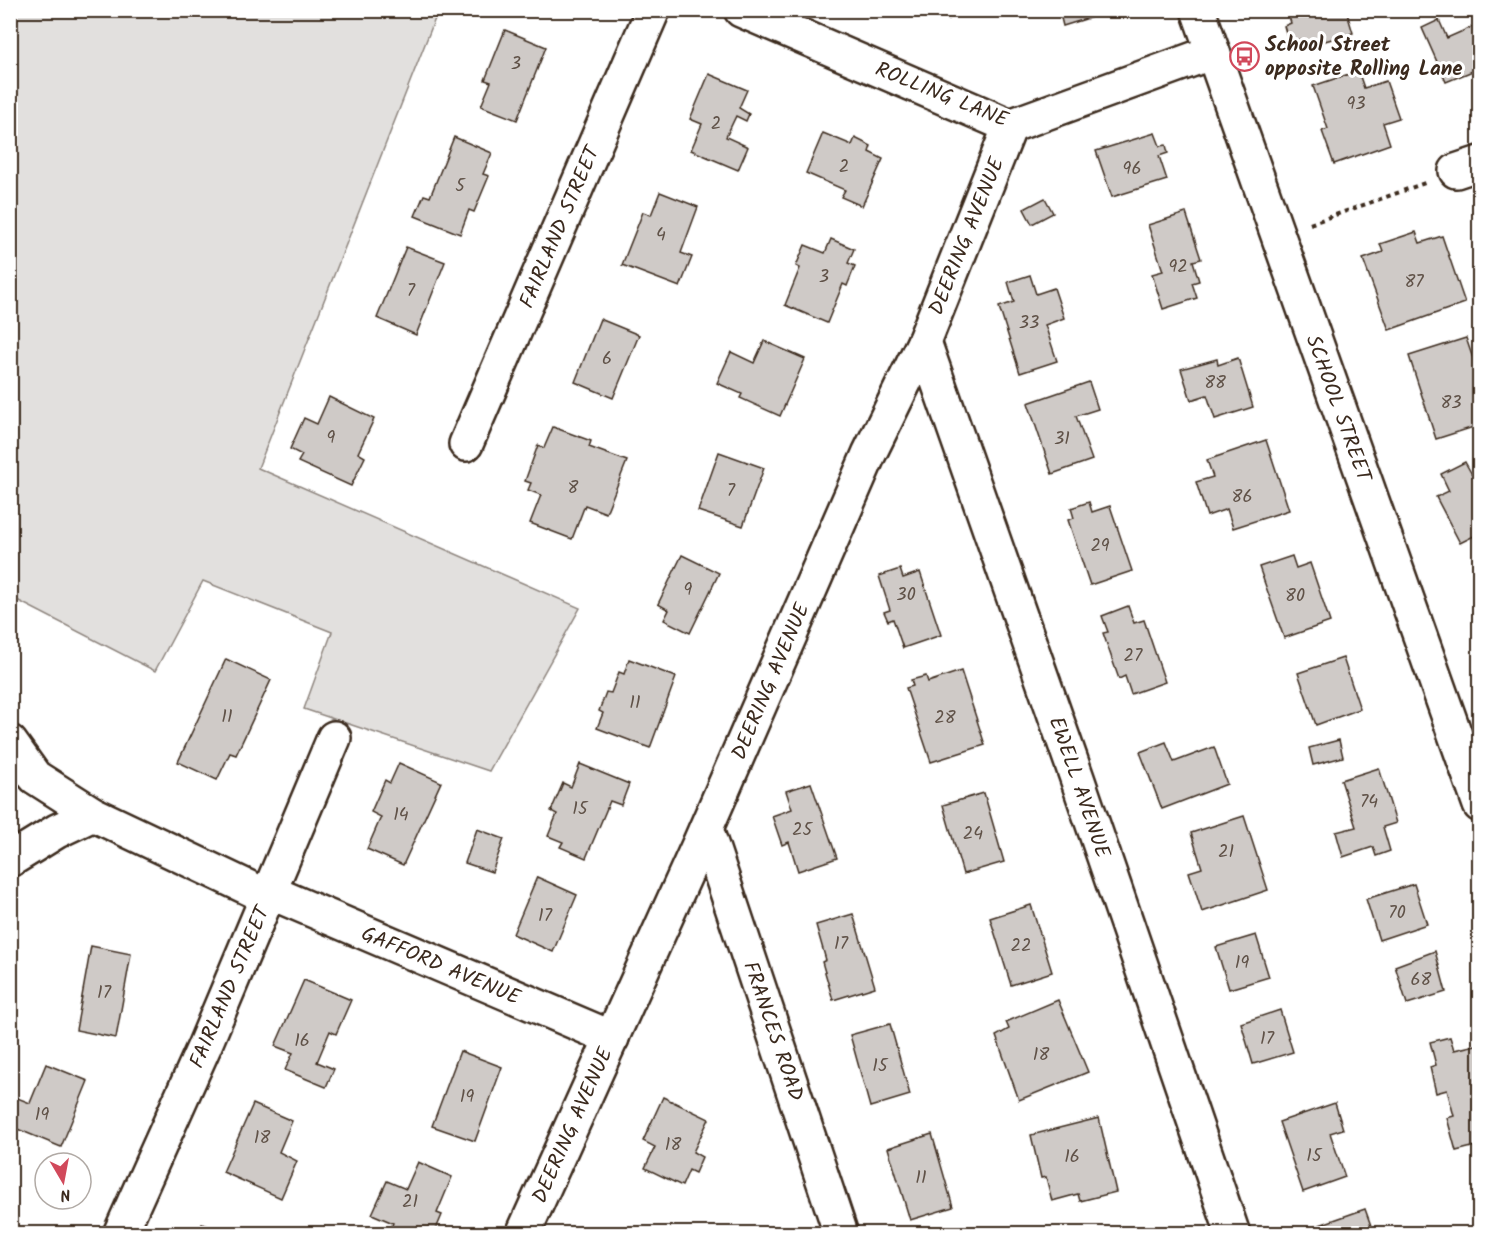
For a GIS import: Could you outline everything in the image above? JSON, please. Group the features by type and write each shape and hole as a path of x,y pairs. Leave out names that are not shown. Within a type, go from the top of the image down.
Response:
{"street":[{"name":"FAIRLAND STREET","path":"466,444 653,10"},
{"name":"ROLLING LANE","path":"741,10 1010,126 1213,52"},
{"name":"SCHOOL STREET","path":"1198,10 1479,805"},
{"name":"DEERING AVENUE","path":"523,1233 706,829 869,454 924,342 1010,126"},
{"name":"EWELL AVENUE","path":"924,342 1233,1233"},
{"name":"FAIRLAND STREET","path":"120,1233 204,1047 334,738"},
{"name":"GAFFORD AVENUE","path":"10,742 35,777 93,814 269,895 612,1038"},
{"path":"10,860 57,831 93,814"},
{"name":"FRANCES ROAD","path":"706,829 842,1233"}],"path":[{"path":"1278,236 1468,167"}],"shaded area":[{"path":"10,11 438,11 258,468 580,608 489,771 304,709 332,632 203,581 155,671 11,597"}],"building":[{"path":"929,10 952,10 949,19"},
{"path":"1059,10 1104,10 1105,13 1063,26"},
{"path":"1287,10 1346,10 1353,33 1304,47 1301,39 1289,43 1284,26 1291,23"},
{"path":"1439,20 1447,38 1474,26 1480,38 1480,68 1446,82 1422,28"},
{"path":"505,30 546,47 517,120 481,106 491,82 485,80"},
{"path":"1358,71 1364,88 1386,81 1399,118 1383,123 1390,144 1334,164 1322,131 1328,129 1313,86"},
{"path":"709,74 747,90 739,108 749,114 746,121 736,116 726,137 748,147 738,170 691,150 702,124 690,119"},
{"path":"823,133 852,145 855,138 871,146 869,152 883,159 862,206 841,197 845,190 806,173"},
{"path":"1155,133 1160,146 1166,145 1168,153 1159,156 1167,180 1112,197 1096,151"},
{"path":"454,137 492,153 483,174 489,176 474,212 469,210 460,234 415,216 424,195 430,197"},
{"path":"660,192 698,207 681,253 692,257 680,287 622,265 643,212 651,215"},
{"path":"1045,198 1053,213 1032,224 1024,209"},
{"path":"1186,213 1201,259 1193,261 1199,281 1192,283 1197,298 1163,309 1152,274 1163,271 1148,225"},
{"path":"1416,232 1420,243 1442,236 1465,303 1389,330 1363,259 1383,252 1380,244"},
{"path":"831,239 854,249 848,263 855,266 847,286 843,284 827,323 785,305 800,268 796,266 805,245 825,253"},
{"path":"406,247 445,262 416,335 377,318"},
{"path":"1030,275 1036,294 1054,288 1064,318 1045,325 1057,361 1020,373 999,307 1014,302 1008,282"},
{"path":"600,319 639,335 613,398 575,382"},
{"path":"1466,338 1480,379 1480,425 1436,439 1409,356"},
{"path":"764,341 805,359 780,416 740,398 742,394 717,383 731,352 754,363"},
{"path":"1238,358 1253,407 1215,419 1207,395 1191,400 1181,369 1217,359 1218,365"},
{"path":"1089,382 1098,409 1076,416 1092,460 1052,474 1028,403"},
{"path":"329,397 374,419 358,453 365,457 351,486 298,462 302,455 290,449 304,418 317,424"},
{"path":"553,427 591,441 589,447 627,461 606,513 585,505 572,539 530,523 541,495 528,490 531,483 525,481 538,445 544,448"},
{"path":"1266,440 1289,510 1233,528 1227,509 1207,516 1196,482 1213,477 1207,460"},
{"path":"719,452 764,468 743,526 698,511"},
{"path":"1465,462 1480,489 1480,533 1460,543 1436,497 1449,491 1441,474"},
{"path":"1089,502 1092,512 1110,506 1132,571 1090,585 1068,520 1074,518 1071,508"},
{"path":"682,555 719,573 690,633 664,620 669,610 658,604"},
{"path":"1292,556 1296,568 1310,563 1330,622 1284,638 1259,567"},
{"path":"900,569 903,578 920,572 941,635 903,648 893,619 888,621 884,612 890,610 879,576"},
{"path":"1128,606 1134,623 1144,620 1165,682 1131,694 1125,676 1119,679 1103,633 1108,632 1102,616"},
{"path":"1343,658 1360,709 1316,725 1298,673"},
{"path":"226,659 271,680 236,755 230,753 217,780 178,762"},
{"path":"629,659 676,677 650,748 597,728 603,713 599,711 606,692 611,693 619,672 624,674"},
{"path":"961,671 985,745 931,762 906,688 913,686 911,680 926,676 928,682"},
{"path":"1339,740 1343,757 1313,765 1309,748"},
{"path":"1166,742 1174,762 1214,747 1227,784 1162,809 1140,752"},
{"path":"399,763 441,782 403,865 367,849 381,817 371,812 385,780 390,783"},
{"path":"580,764 629,784 621,805 610,801 586,858 560,847 563,842 548,836 557,814 551,811 563,783 571,787"},
{"path":"1379,768 1396,823 1383,827 1390,851 1376,856 1373,847 1343,857 1336,832 1356,827 1341,780"},
{"path":"811,783 837,858 798,871 789,842 782,845 772,816 792,809 786,791"},
{"path":"984,793 1004,862 963,874 943,805"},
{"path":"1244,816 1268,890 1202,912 1189,872 1202,868 1191,833"},
{"path":"477,829 504,839 492,872 465,863"},
{"path":"537,877 577,895 553,952 513,934"},
{"path":"1414,884 1427,924 1379,940 1366,899"},
{"path":"1031,905 1052,972 1011,985 990,918"},
{"path":"853,914 875,987 833,1000 822,962 826,960 816,925"},
{"path":"1256,935 1269,977 1229,989 1216,947"},
{"path":"91,946 131,954 116,1038 76,1030"},
{"path":"1435,951 1446,992 1407,1004 1395,966"},
{"path":"304,980 351,1000 336,1034 330,1031 317,1062 334,1069 326,1087 285,1070 293,1053 275,1046"},
{"path":"1058,1000 1088,1072 1019,1100 996,1036 1009,1029 1006,1022"},
{"path":"1280,1010 1293,1052 1253,1064 1241,1023"},
{"path":"890,1024 910,1095 870,1107 850,1035"},
{"path":"1450,1037 1454,1050 1480,1044 1480,1145 1456,1151 1447,1118 1454,1116 1447,1090 1436,1093 1430,1067 1436,1065 1430,1042"},
{"path":"460,1051 502,1067 475,1141 432,1126"},
{"path":"46,1064 88,1081 61,1147 10,1126 10,1095 30,1103"},
{"path":"663,1097 709,1119 693,1152 702,1157 695,1173 689,1170 682,1186 645,1168 655,1147 643,1141"},
{"path":"1335,1103 1343,1129 1330,1133 1345,1177 1303,1192 1279,1122"},
{"path":"253,1104 292,1121 279,1152 297,1161 281,1198 223,1172"},
{"path":"1099,1118 1116,1192 1080,1201 1078,1194 1052,1201 1046,1177 1041,1178 1031,1135"},
{"path":"932,1134 953,1207 910,1220 888,1148"},
{"path":"418,1162 452,1177 437,1213 442,1215 434,1234 405,1234 391,1228 393,1223 372,1214 387,1181 406,1189"},
{"path":"1365,1209 1374,1234 1310,1234 1308,1229"},
{"path":"202,1224 228,1234 198,1234"},
{"path":"1143,1229 1144,1234 1129,1234"}],"place":[{"name":"School Street opposite Rolling Lane","path":"1244,56"}]}
